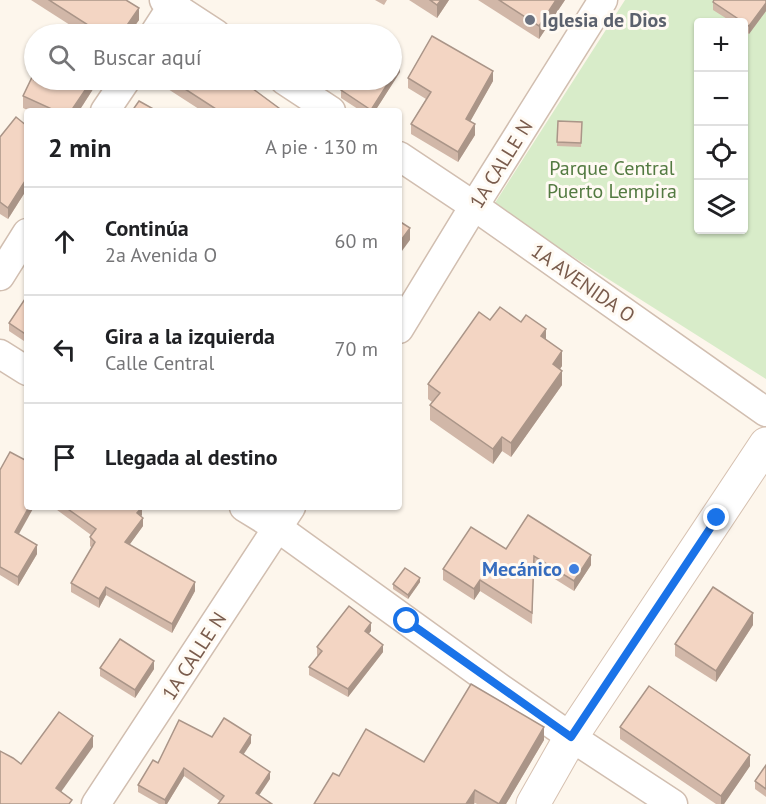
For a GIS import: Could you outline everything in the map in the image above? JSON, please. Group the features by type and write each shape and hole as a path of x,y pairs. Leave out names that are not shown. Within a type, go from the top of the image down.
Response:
{"street":[{"name":"1A CALLE N","path":"402,324 603,0"},
{"path":"159,24 171,2 202,24"},
{"path":"107,108 119,90"},
{"path":"299,90 326,108"},
{"name":"1A AVENIDA O","path":"402,158 474,206 766,412"},
{"path":"0,276 24,238"},
{"path":"0,354 24,369"},
{"path":"533,804 571,737 766,444"},
{"path":"255,510 284,518 490,681 673,804"},
{"name":"1A CALLE N","path":"96,804 284,518"}],"green space":[{"name":"Parque Central Puerto Lempira","path":"625,0 766,0 766,379 493,206"}],"building":[{"path":"49,0 126,0 139,8 128,24 86,24"},
{"path":"430,0 441,0 437,5"},
{"path":"499,0 556,0 539,26"},
{"path":"714,0 766,0 749,26 748,18 737,18 713,2"},
{"path":"432,36 493,71 466,119 475,124 458,152 411,124 431,92 408,78"},
{"path":"26,90 85,90 73,108 49,108 23,96"},
{"path":"186,90 255,90 279,108 214,108"},
{"path":"341,90 384,90 372,108 368,108"},
{"path":"139,101 152,108 134,108"},
{"path":"16,117 24,124 24,183 8,208 0,202 0,137"},
{"path":"558,121 582,122 581,143 557,142"},
{"path":"402,223 410,228 402,239"},
{"path":"24,300 24,333 9,323"},
{"path":"500,307 521,322 526,315 546,329 541,336 562,351 553,364 562,371 511,443 502,437 493,449 430,405 440,393 428,384 479,312 490,320"},
{"path":"10,452 24,459 24,510 27,510 15,532 37,545 18,577 0,567 0,470"},
{"path":"69,510 140,510 137,513 143,518 125,542 195,582 172,624 106,587 99,599 71,583 95,542 90,537 96,529"},
{"path":"528,515 591,555 574,581 534,556 532,613 480,580 474,589 443,569 471,527 506,549"},
{"path":"405,568 420,578 408,595 393,584"},
{"path":"713,587 753,613 716,671 675,644"},
{"path":"349,606 371,623 365,631 383,645 348,689 309,667 322,651 317,647"},
{"path":"120,639 154,661 135,690 100,668"},
{"path":"471,684 544,727 499,804 475,790 466,804 314,804 333,773 339,776 366,729 424,762"},
{"path":"649,686 750,755 721,796 620,727"},
{"path":"59,712 93,736 56,788 72,800 69,804 0,804 0,751 21,764"},
{"path":"224,718 251,735 240,752 270,772 256,793 272,804 218,804 224,796 184,768 165,800 138,785 153,760 158,763 179,720 212,737"},
{"path":"766,765 766,789 755,781"}],"place":[{"name":"Iglesia de Dios","path":"530,20"},
{"name":"Mecánico","path":"574,569"}],"route":[{"path":"407,621 571,737 717,518"}]}
